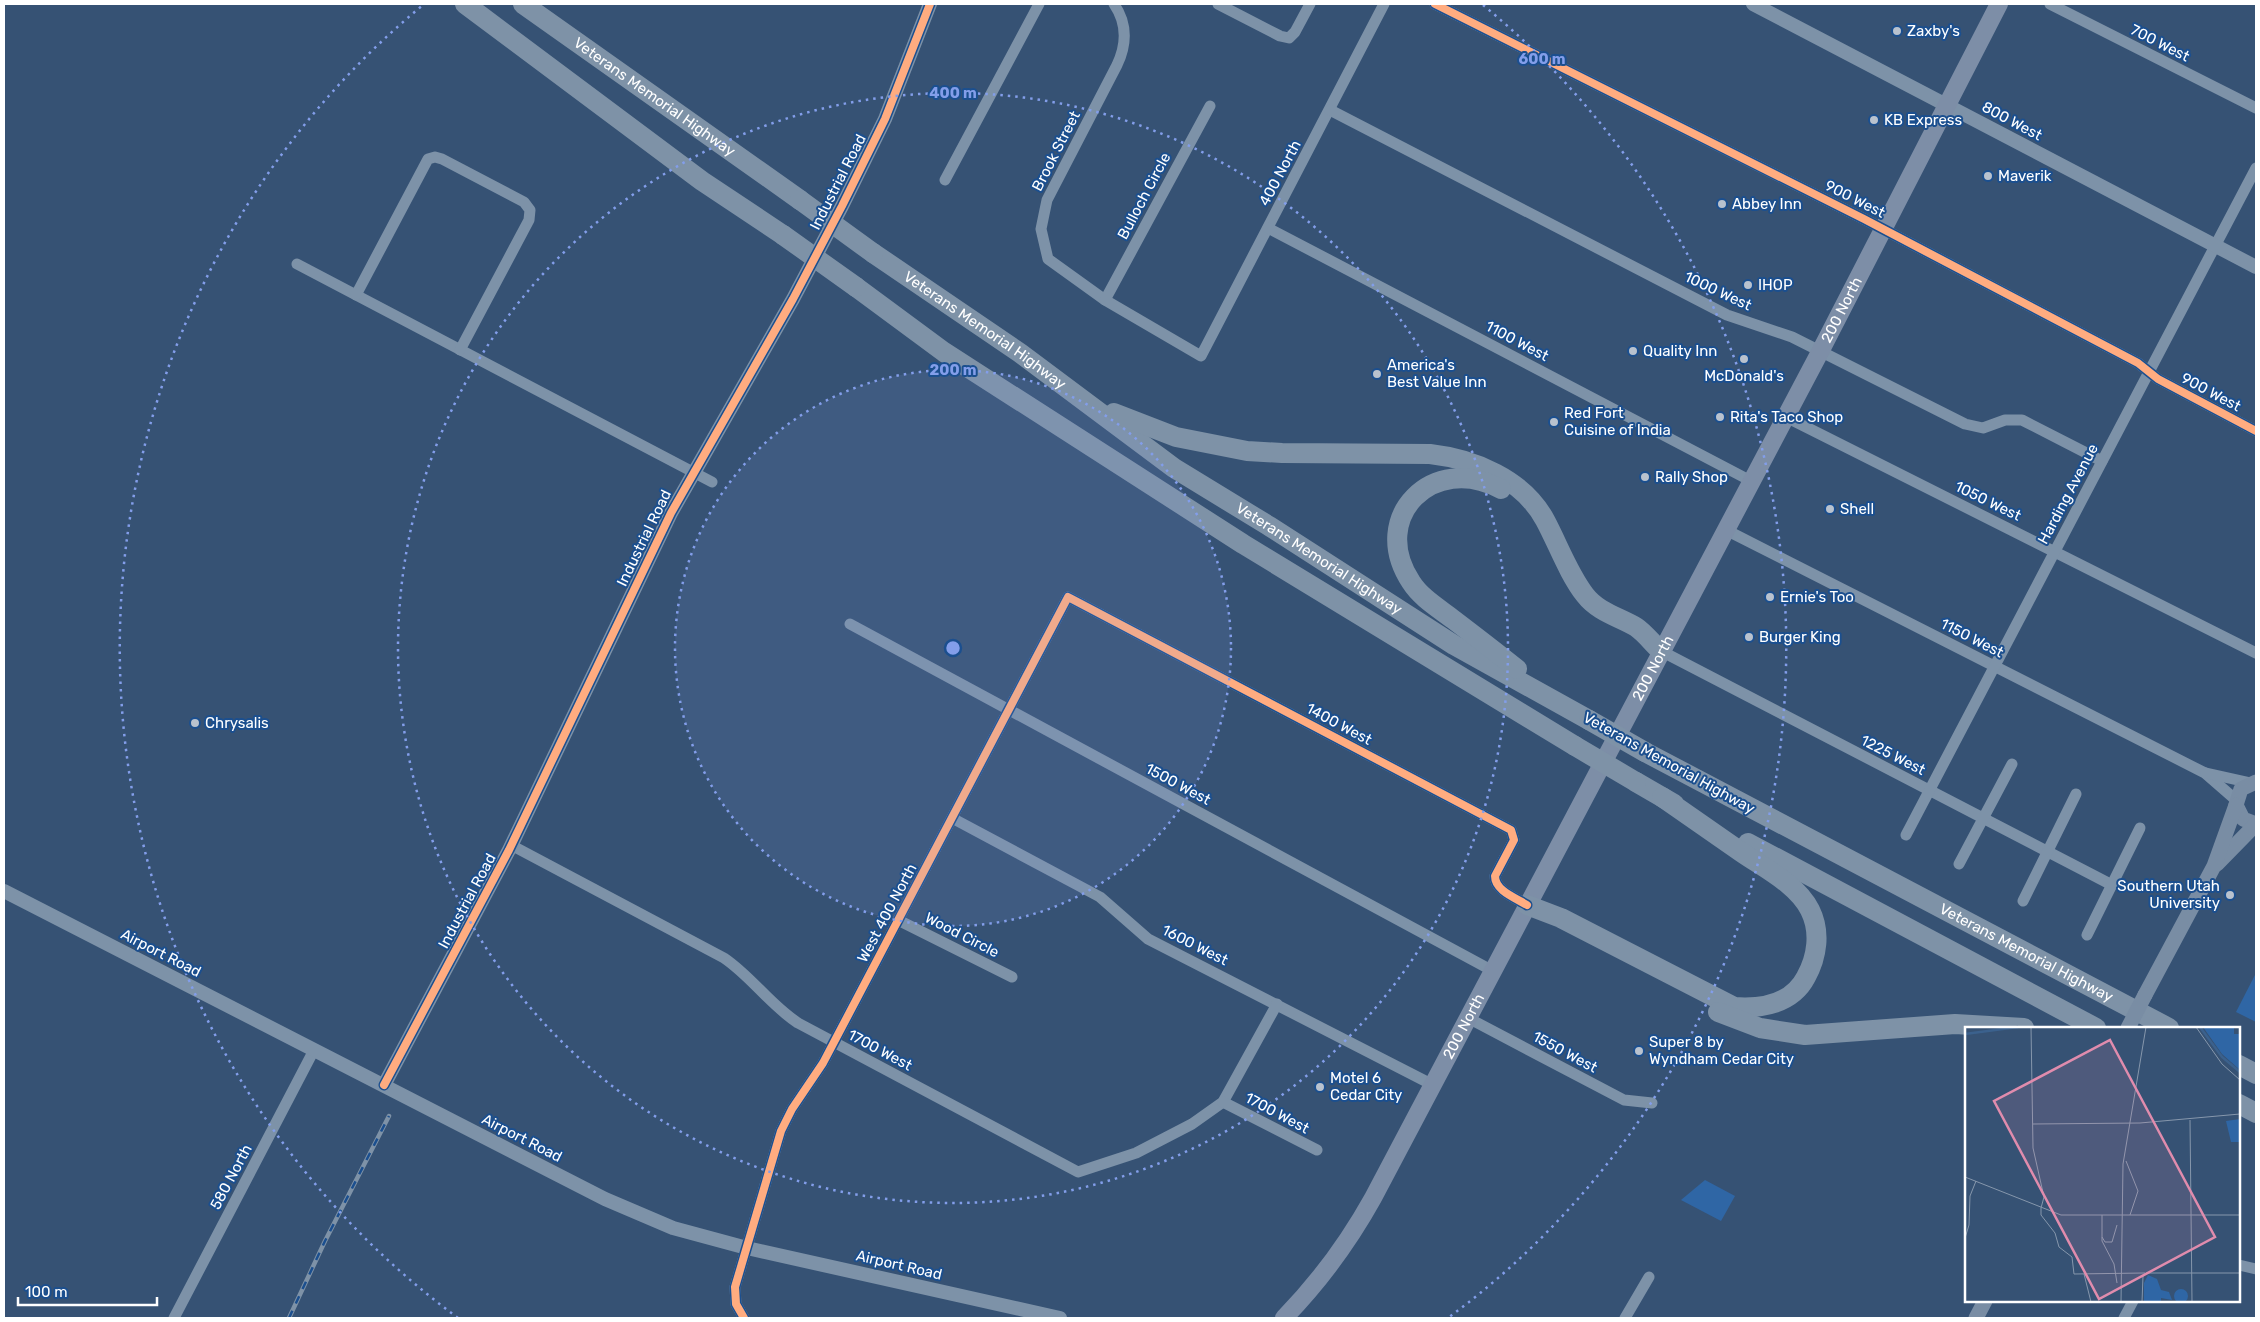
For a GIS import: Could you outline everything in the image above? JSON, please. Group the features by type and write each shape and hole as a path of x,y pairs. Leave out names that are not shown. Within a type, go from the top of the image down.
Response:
{"highway":[{"name":"Veterans Memorial Highway","path":"465,4 702,181 783,235 944,352 1243,544 1574,746 1662,797 2094,1027"},
{"name":"Veterans Memorial Highway","path":"523,4 873,253 1020,354 1174,468 1269,526 1454,645 1645,752 2167,1027"},
{"path":"1020,354 1094,402 1124,418 1176,437 1247,451 1430,454 1483,466 1524,493 1544,518 1577,583 1593,604 1638,628 1661,652"},
{"path":"1564,706 1426,598 1411,582 1402,560 1398,532 1402,515 1409,503 1429,485 1459,476 1488,482 1502,490 1525,509 1535,523 1568,590 1588,615 1636,644 1661,652"},
{"path":"1527,905 1560,918 1734,1007 1773,1005 1794,992 1805,980 1816,948 1814,921 1804,901 1792,888 1768,870 1662,797"},
{"path":"1527,905 1555,930 1709,1008 1760,1028 1805,1035 1955,1024 2007,1027"},
{"path":"2240,1066 2256,1074"},
{"path":"2240,1105 2256,1113"}],"main road":[{"name":"200 North","path":"1284,1318 1311,1291 1350,1239 1786,417 1999,4"},
{"path":"2129,1027 2214,866 2241,789 2254,782"},
{"path":"2214,866 2256,824 2242,819 2236,802"},
{"path":"1976,1318 1985,1302"}],"street":[{"name":"Industrial Road","path":"384,1085 511,845 655,544 693,472 793,299 842,206 885,120 930,4"},
{"path":"945,180 1039,4"},
{"name":"Brook Street","path":"1114,4 1121,16 1124,31 1121,56 1048,200 1041,229 1048,259 1105,300 1201,356"},
{"path":"1218,4 1280,36 1289,38 1295,32 1310,4"},
{"name":"400 North","path":"1201,356 1384,4"},
{"name":"900 West","path":"1435,4 1883,229 2138,363 2158,379 2256,431"},
{"name":"800 West","path":"1753,4 2256,267"},
{"name":"700 West","path":"2050,4 2256,108"},
{"name":"Bulloch Circle","path":"1105,300 1210,106"},
{"name":"1000 West","path":"1330,110 1727,315 1792,338 1965,424 1983,428 2005,420 2022,420 2102,461"},
{"path":"356,295 428,160 439,157 516,198 529,207 530,217 460,350"},
{"name":"Harding Avenue","path":"1906,835 2256,168"},
{"name":"1100 West","path":"1268,228 1751,481"},
{"path":"297,264 712,482"},
{"name":"1050 West","path":"1786,417 2256,653"},
{"name":"1150 West","path":"1726,530 2204,773 2236,802"},
{"name":"West 400 North","path":"744,1318 736,1304 735,1288 781,1131 834,1042 1068,597"},
{"name":"1400 West","path":"1068,597 1511,830 1514,840 1495,876 1495,882 1499,887 1527,905"},
{"name":"1500 West","path":"850,624 1492,971"},
{"name":"1225 West","path":"1661,652 2112,885"},
{"path":"1959,864 2012,764"},
{"name":"1150 West","path":"2204,773 2254,782"},
{"path":"2023,901 2076,794"},
{"name":"1600 West","path":"952,818 1100,897 1148,938 1433,1085"},
{"path":"2087,935 2140,828"},
{"name":"1700 West","path":"511,845 724,958 743,973 781,1011 798,1023 1078,1172 1136,1153 1192,1124 1223,1102 1277,1004"},
{"name":"Airport Road","path":"4,891 605,1199 673,1228 747,1248 1060,1318"},
{"name":"Wood Circle","path":"898,920 1012,977"},
{"name":"1550 West","path":"1468,1018 1624,1100 1652,1103"},
{"name":"580 North","path":"174,1318 314,1050"},
{"name":"1700 West","path":"1223,1102 1317,1150"},
{"path":"2240,1265 2256,1269"},
{"path":"1625,1318 1649,1277"},
{"path":"2124,1318 2132,1302"}],"shaded area":[{"path":"2256,973 2256,1022 2236,1012"},
{"path":"1705,1180 1735,1196 1721,1221 1681,1200"}],"railway":[{"path":"289,1318 325,1241 389,1116"}],"cycle path":[{"path":"384,1085 509,850 671,513 793,299 842,206 885,119 930,4"},
{"path":"1435,4 1864,219 2138,363 2158,379 2256,431"},
{"path":"744,1318 736,1304 735,1287 781,1131 792,1109 823,1063 1068,597 1511,830 1514,840 1495,876 1496,881 1498,886 1507,894 1527,905"}],"place":[{"name":"Zaxby's","path":"1897,31"},
{"name":"KB Express","path":"1874,120"},
{"name":"Maverik","path":"1988,176"},
{"name":"Abbey Inn","path":"1722,204"},
{"name":"IHOP","path":"1748,285"},
{"name":"Quality Inn","path":"1633,351"},
{"name":"McDonald's","path":"1744,359"},
{"name":"America's Best Value Inn","path":"1377,374"},
{"name":"Rita's Taco Shop","path":"1720,417"},
{"name":"Red Fort Cuisine of India","path":"1554,422"},
{"name":"Rally Shop","path":"1645,477"},
{"name":"Shell","path":"1830,509"},
{"name":"Ernie's Too","path":"1770,597"},
{"name":"Burger King","path":"1749,637"},
{"name":"Chrysalis","path":"195,723"},
{"name":"Southern Utah University","path":"2230,895"},
{"name":"Super 8 by Wyndham Cedar City","path":"1639,1051"},
{"name":"Motel 6 Cedar City","path":"1320,1087"}]}
